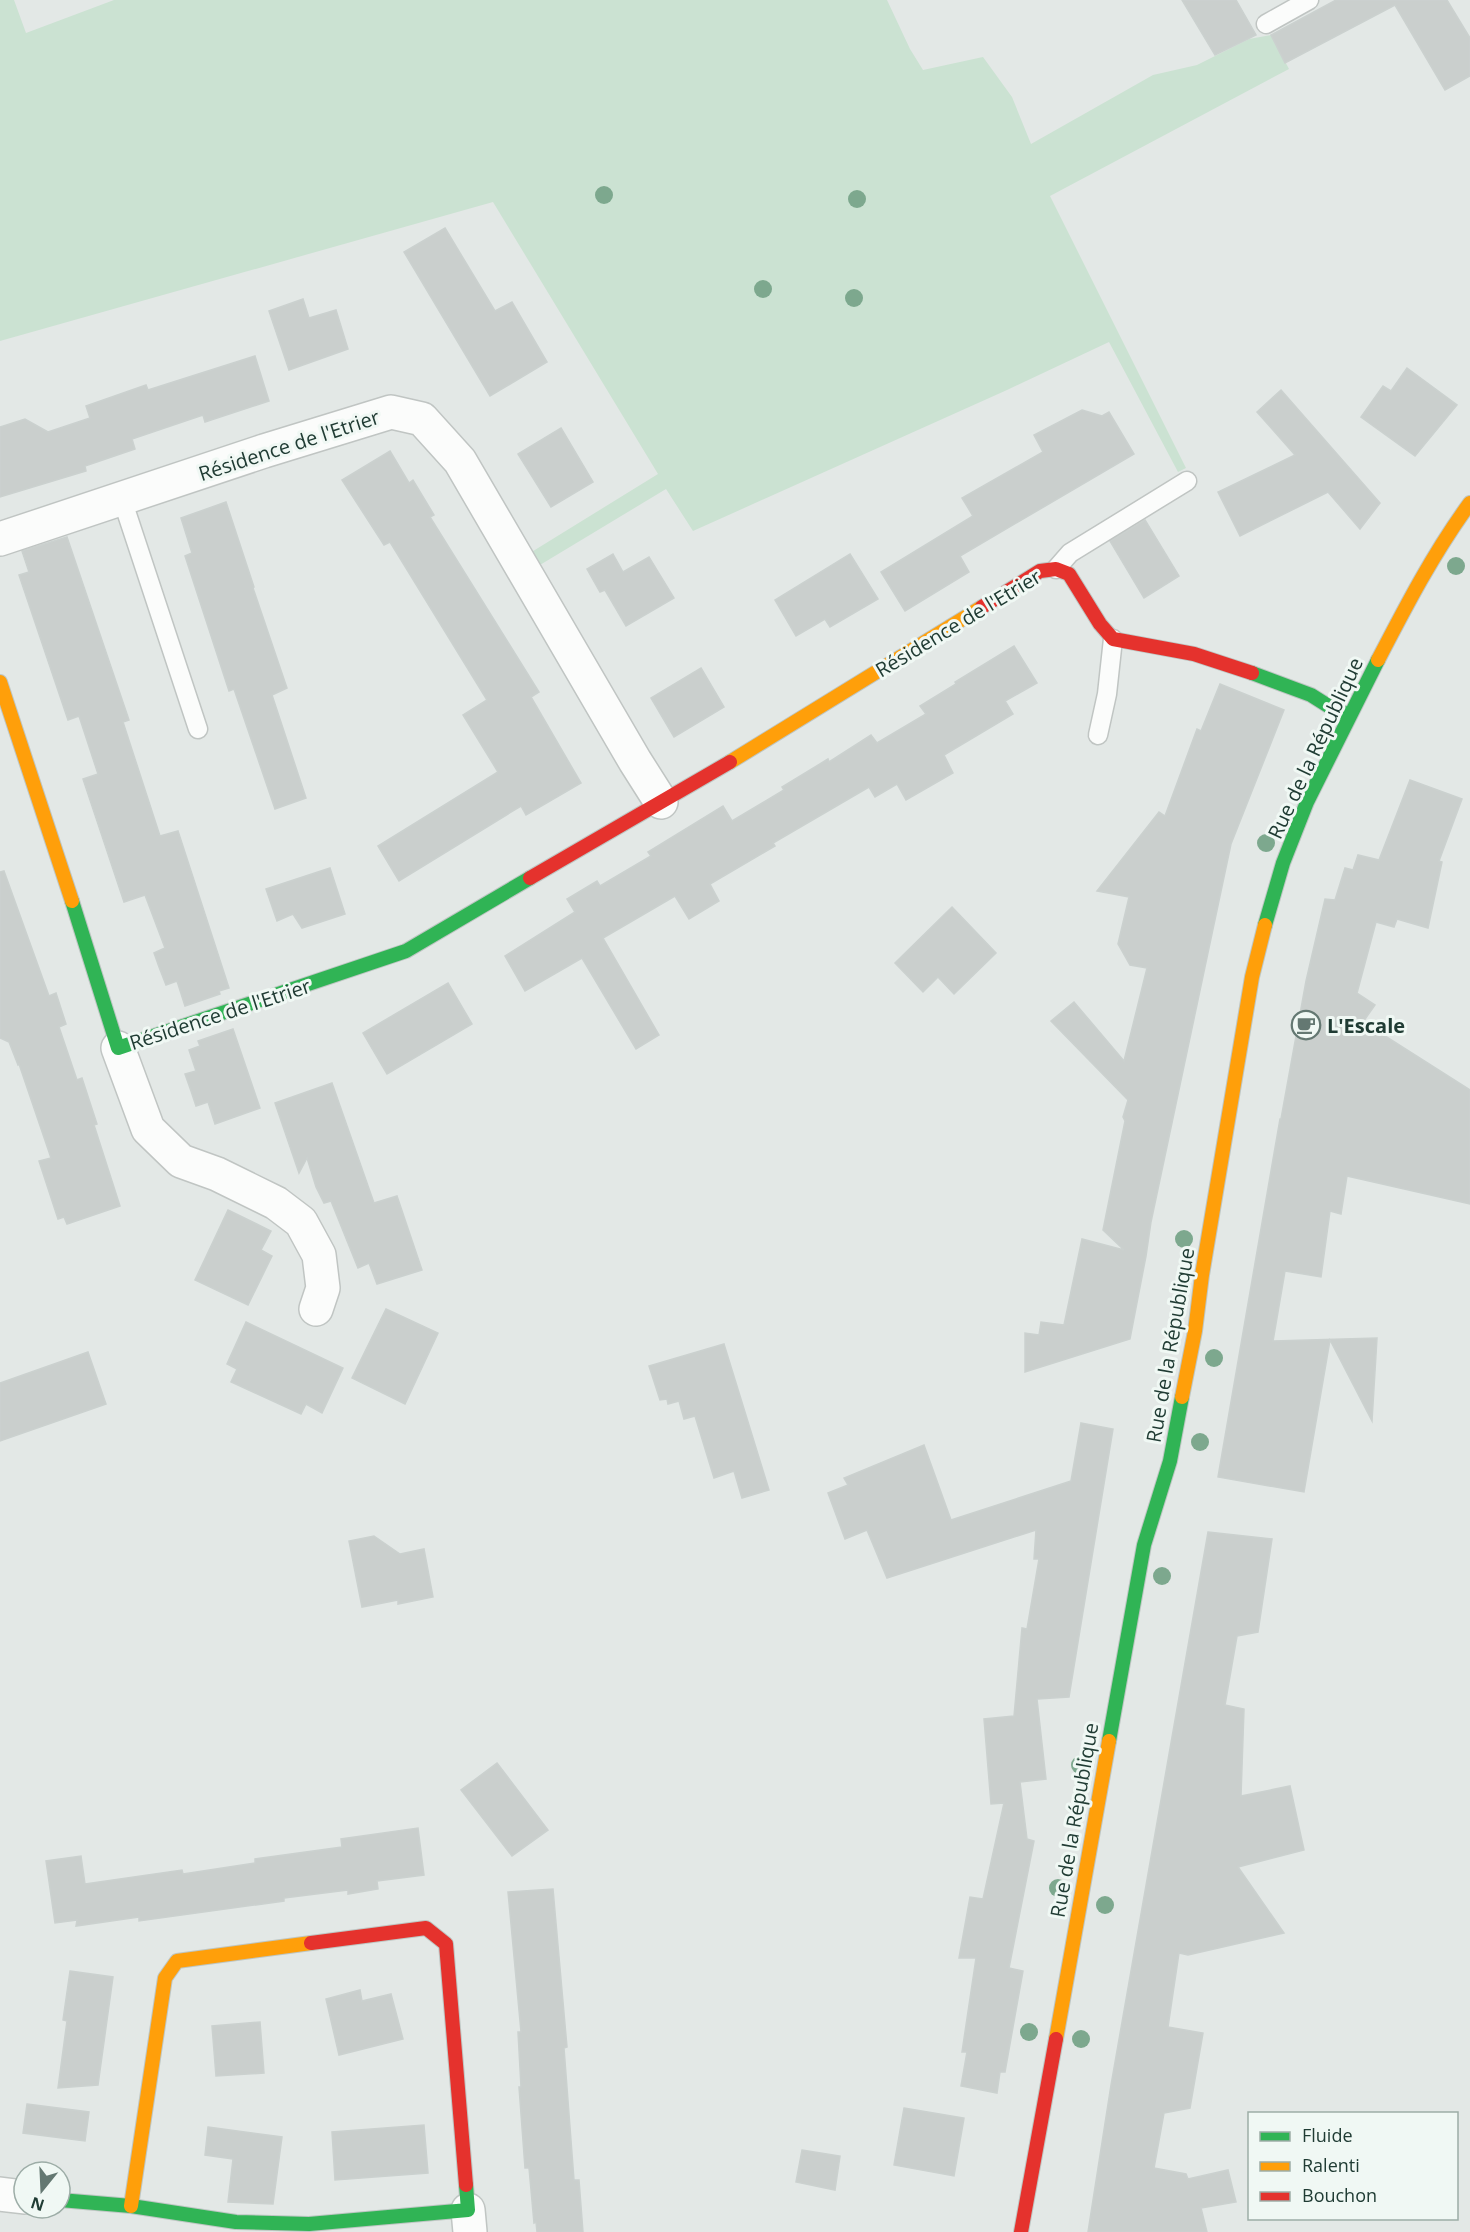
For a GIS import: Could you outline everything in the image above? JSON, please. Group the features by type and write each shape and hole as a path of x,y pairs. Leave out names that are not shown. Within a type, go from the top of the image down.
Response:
{"street":[{"name":"Résidence de l'Etrier","path":"0,539 264,451 391,412 422,419 460,461 661,802"},
{"name":"Rue de la République","path":"1021,2232 1144,1545 1170,1461 1193,1343 1252,977 1262,936 1284,863 1307,802 1349,715 1421,577 1445,537 1470,503"},
{"name":"Résidence de l'Etrier","path":"0,682 118,1048 406,951 758,745 1040,571 1056,568 1069,574 1100,624 1113,639"},
{"path":"1113,639 1194,654 1281,683 1311,695 1349,715"},
{"path":"118,1048 148,1129 181,1161 217,1174 276,1203 301,1222 320,1255 323,1288 316,1309"},
{"path":"72,2201 131,2206 236,2222 309,2224 445,2213 469,2221 446,1944 426,1928 177,1961 165,1978 131,2206"}],"lane":[{"path":"1266,24 1309,0"},
{"path":"1056,568 1070,553 1187,481"},
{"path":"122,499 198,729"},
{"path":"1098,735 1107,694 1113,639"}],"green space":[{"path":"0,0 14,0 26,33 114,0 887,0 910,49 923,70 983,57 1012,97 1031,144 1153,75 1197,65 1249,39 1271,35 1289,69 1050,196 1186,468 1178,472 1109,342 693,531 666,489 525,574 517,561 658,474 493,202 0,341"}],"building":[{"path":"1182,0 1236,0 1256,35 1215,55"},
{"path":"1336,0 1447,0 1470,38 1470,76 1445,90 1395,5 1285,63 1271,35"},
{"path":"445,228 495,311 512,302 547,362 490,396 404,252"},
{"path":"303,299 309,318 336,310 348,349 289,370 269,311"},
{"path":"255,356 269,401 205,422 203,415 132,439 135,449 85,466 86,471 0,497 0,427 25,419 48,432 90,418 86,406 146,385 148,390"},
{"path":"1407,368 1457,405 1415,456 1361,417 1383,386 1391,391"},
{"path":"1281,390 1380,503 1360,529 1328,492 1240,536 1218,492 1295,455 1257,412"},
{"path":"1082,410 1102,416 1109,412 1134,454 960,556 969,572 905,611 881,572 973,516 962,498 1043,452 1034,435"},
{"path":"561,428 593,482 551,507 518,454"},
{"path":"390,451 409,483 413,480 434,515 430,517 539,692 531,697 581,783 526,815 521,806 399,881 378,846 498,772 463,715 487,700 390,542 384,545 342,480"},
{"path":"226,502 287,688 272,695 306,798 275,809 234,689 229,691 185,556 192,553 181,518"},
{"path":"1145,520 1179,576 1144,598 1110,541"},
{"path":"67,537 129,720 123,722 160,836 178,831 229,988 219,991 220,994 185,1006 177,981 166,985 159,967 154,953 165,948 145,895 124,902 83,779 98,774 79,716 68,720 19,575 29,572 22,551"},
{"path":"613,554 623,572 649,557 674,598 626,626 605,590 600,592 587,569"},
{"path":"850,554 878,599 830,627 825,619 796,636 775,600"},
{"path":"1014,646 1037,683 1005,701 1013,714 944,755 953,773 906,800 897,784 875,797 869,787 773,843 775,846 710,884 719,901 689,919 675,896 603,938 659,1035 636,1049 582,958 525,991 505,956 575,912 567,899 597,881 600,886 651,856 648,852 723,806 732,821 784,790 782,787 828,759 829,762 871,735 877,743 926,714 920,706"},
{"path":"701,668 724,707 674,737 651,698"},
{"path":"1220,684 1284,710 1231,844 1151,1222 1130,1339 1025,1372 1025,1333 1039,1335 1041,1322 1064,1325 1082,1239 1124,1250 1103,1230 1128,1100 1051,1021 1074,1002 1124,1061 1147,968 1130,965 1118,944 1129,897 1097,891 1159,812 1165,816 1197,729 1201,731"},
{"path":"1410,780 1462,799 1439,861 1442,862 1428,928 1397,919 1394,927 1376,922 1357,993 1375,1005 1363,1022 1470,1090 1470,1204 1347,1176 1341,1214 1330,1211 1321,1277 1285,1271 1273,1341 1377,1338 1372,1421 1330,1340 1304,1492 1218,1477 1280,1119 1306,981 1325,899 1335,900 1345,868 1353,870 1358,855 1379,860"},
{"path":"330,868 345,914 302,928 293,914 277,921 266,889"},
{"path":"4,871 49,996 56,993 66,1024 59,1027 77,1080 82,1078 97,1124 94,1125 120,1206 67,1224 64,1217 58,1219 39,1161 51,1158 19,1064 9,1042 0,1038 0,872"},
{"path":"952,907 996,953 954,994 938,977 923,992 895,963"},
{"path":"448,983 472,1024 387,1074 363,1033"},
{"path":"233,1029 260,1108 215,1124 208,1102 196,1106 185,1074 196,1071 189,1050 200,1046 198,1041"},
{"path":"332,1083 374,1203 397,1196 422,1270 377,1284 369,1263 358,1268 331,1201 324,1203 316,1187 307,1158 299,1173 275,1103"},
{"path":"228,1210 271,1231 261,1250 272,1256 248,1305 195,1280"},
{"path":"386,1309 438,1333 405,1404 352,1378"},
{"path":"246,1322 343,1368 322,1413 306,1404 301,1414 231,1382 237,1369 227,1364"},
{"path":"724,1344 769,1490 742,1498 734,1471 714,1478 695,1416 684,1419 679,1401 668,1404 667,1399 660,1400 649,1366"},
{"path":"88,1352 106,1404 0,1441 0,1383"},
{"path":"1081,1423 1113,1429 1069,1697 1037,1699 1046,1779 1020,1782 1027,1839 1034,1841 1009,1968 1023,1971 1005,2072 1000,2072 997,2093 961,2086 967,2052 962,2052 976,1958 959,1958 970,1897 983,1899 1004,1803 991,1804 984,1719 1014,1716 1022,1628 1027,1629 1039,1559 1034,1559 1036,1530 887,1578 867,1530 845,1539 828,1493 848,1485 844,1478 924,1445 951,1520 1071,1481"},
{"path":"1208,1532 1272,1539 1258,1632 1237,1636 1225,1705 1244,1709 1241,1796 1290,1786 1304,1850 1238,1867 1284,1933 1188,1955 1179,1953 1168,2027 1203,2033 1190,2108 1164,2113 1154,2168 1186,2174 1188,2179 1228,2170 1236,2202 1201,2208 1207,2232 1088,2232 1111,2085"},
{"path":"374,1536 400,1554 424,1549 433,1597 398,1604 398,1600 362,1607 349,1541"},
{"path":"497,1763 548,1830 512,1856 461,1790"},
{"path":"418,1828 424,1875 377,1881 378,1889 348,1894 348,1890 284,1898 284,1901 139,1921 139,1917 76,1926 77,1920 55,1923 46,1861 81,1856 85,1884 182,1870 183,1874 255,1863 255,1859 342,1847 341,1839"},
{"path":"553,1889 567,2047 564,2048 574,2180 579,2180 583,2232 537,2232 536,2222 534,2223 529,2168 525,2168 519,2087 521,2087 518,2032 521,2032 508,1892"},
{"path":"70,1971 113,1977 98,2085 58,2088 67,2021 63,2020"},
{"path":"360,1990 362,2001 391,1994 403,2039 339,2055 326,1999"},
{"path":"260,2022 264,2073 216,2076 212,2026"},
{"path":"27,2104 89,2112 85,2141 23,2133"},
{"path":"904,2108 964,2118 954,2176 894,2165"},
{"path":"424,2125 428,2173 335,2180 332,2132"},
{"path":"208,2127 282,2137 273,2204 228,2202 233,2159 205,2155"},
{"path":"802,2150 840,2156 835,2190 796,2182"}],"traffic: fast":[{"path":"1265,925 1283,863 1307,802 1378,660"},
{"path":"1252,673 1311,695 1349,715"},
{"path":"72,901 118,1048 406,951 530,878"},
{"path":"1109,1741 1144,1545 1170,1461 1182,1397"},
{"path":"72,2201 131,2206 236,2222 309,2224 468,2210 466,2185"}],"traffic: slow":[{"path":"1378,660 1432,560 1470,503"},
{"path":"730,762 982,607"},
{"path":"0,682 72,901"},
{"path":"1182,1397 1195,1331 1202,1275 1252,977 1265,925"},
{"path":"1056,2039 1109,1741"},
{"path":"131,2206 165,1978 177,1961 311,1943"}],"traffic: jam":[{"path":"982,607 1040,571 1056,569 1069,574 1100,624 1113,639 1194,654 1252,673"},
{"path":"530,878 730,762"},
{"path":"311,1943 426,1928 446,1944 466,2185"},
{"path":"1021,2232 1056,2039"}],"place":[{"name":"L'Escale","path":"1306,1025"}]}
